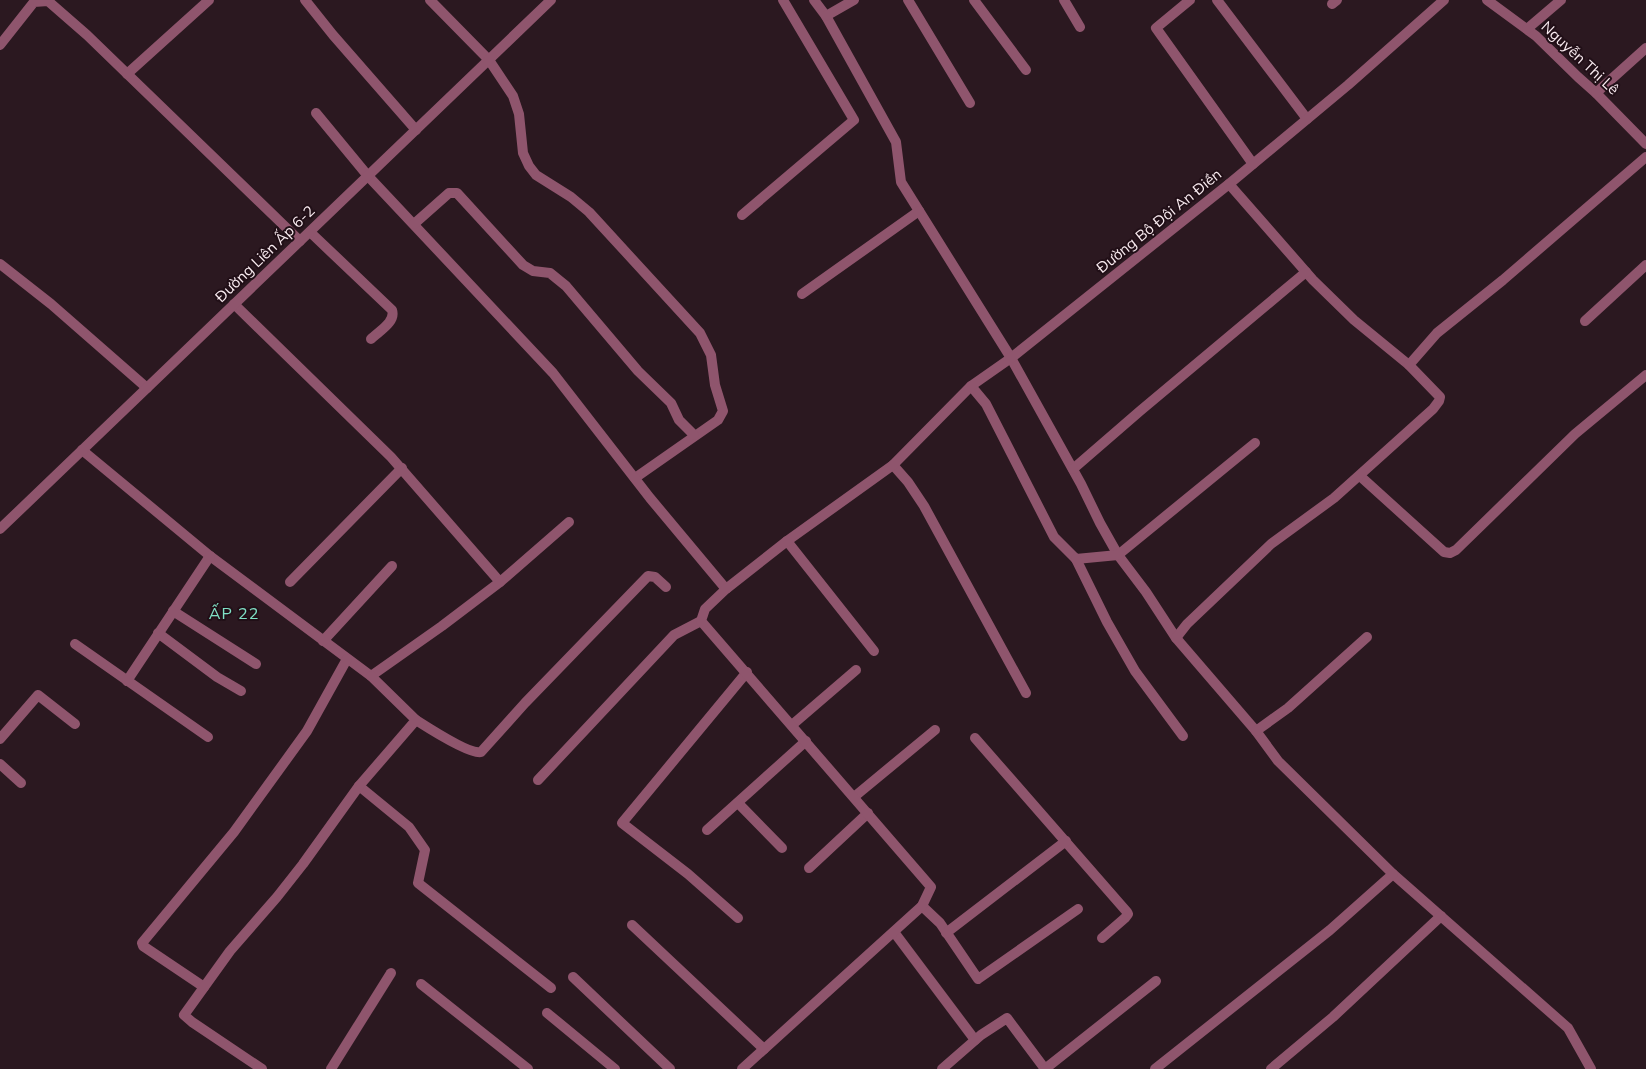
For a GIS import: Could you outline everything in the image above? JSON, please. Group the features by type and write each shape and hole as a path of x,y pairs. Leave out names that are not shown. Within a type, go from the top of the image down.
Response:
{"street":[{"path":"127,74 209,0"},
{"path":"304,0 416,130"},
{"path":"430,0 489,60 513,96 516,103 523,153 529,166 536,175 571,197 589,212 696,329 709,349 713,365 715,385 723,412 718,420 694,435 635,478"},
{"name":"Đường Liên Ấp 6-2","path":"0,529 551,0"},
{"path":"742,215 854,120 783,0"},
{"path":"814,0 826,16 896,142 901,182 1011,358 1118,555 1146,592 1176,638 1256,731 1278,761 1393,874 1568,1028 1591,1069"},
{"path":"826,16 854,0"},
{"path":"908,0 970,103"},
{"path":"974,0 1026,70"},
{"path":"1064,0 1080,26"},
{"path":"1190,0 1156,28 1253,164"},
{"path":"1217,0 1307,119"},
{"name":"Đường Bộ Đội An Điền","path":"701,621 705,609 726,589 787,541 893,465 971,386 1011,358 1229,184 1348,86 1444,0"},
{"name":"Nguyễn Thị Lê","path":"1487,0 1527,29 1596,92 1646,144"},
{"path":"1527,29 1561,0"},
{"path":"0,45 34,1 48,1 87,35 300,241"},
{"path":"1596,92 1646,48"},
{"path":"316,113 368,176 553,373 635,478 726,589"},
{"path":"1409,365 1437,333 1509,275 1646,157"},
{"path":"1176,638 1187,624 1271,544 1334,498 1360,476 1433,409 1440,397 1409,365 1354,320 1306,272 1229,184"},
{"path":"414,224 449,193 457,193 523,265 533,271 550,273 566,286 638,370 671,403 679,420 694,435"},
{"path":"802,294 919,211"},
{"path":"310,232 392,310 393,317 390,322 371,339"},
{"path":"0,264 51,304 146,388"},
{"path":"1585,321 1646,265"},
{"path":"1072,469 1306,272"},
{"path":"234,304 402,468 500,582"},
{"path":"1360,476 1444,552 1451,553 1456,550 1575,434 1646,375"},
{"path":"971,386 986,404 1054,537 1076,559 1107,622 1135,671 1183,736"},
{"path":"1076,559 1118,555 1255,443"},
{"path":"82,450 210,556 371,676 416,720 442,736 477,753 481,752 525,703 648,576 655,577 666,587"},
{"path":"893,465 908,482 924,506 1026,692"},
{"path":"290,582 402,468"},
{"path":"371,676 442,626 500,582 569,522"},
{"path":"787,541 874,651"},
{"path":"127,681 210,556"},
{"path":"323,641 392,566"},
{"path":"173,611 256,664"},
{"path":"538,780 674,635 701,621 747,672 932,887 922,906 742,1069"},
{"path":"158,633 217,677 241,691"},
{"path":"1256,731 1288,708 1367,637"},
{"path":"75,644 208,737"},
{"path":"204,987 143,946 142,943 234,832 308,731 348,659"},
{"path":"792,725 856,670"},
{"path":"738,918 688,874 622,823 747,672"},
{"path":"0,739 38,695 75,724"},
{"path":"262,1069 184,1016 230,950 282,892 359,786 416,720"},
{"path":"854,797 934,730"},
{"path":"976,738 1127,912 1128,914 1125,918 1102,938"},
{"path":"708,830 806,741"},
{"path":"0,764 21,783"},
{"path":"359,786 409,827 425,850 418,882 551,988"},
{"path":"738,803 782,848"},
{"path":"809,868 868,813"},
{"path":"946,933 1066,841"},
{"path":"1155,1069 1330,930 1393,874"},
{"path":"922,906 940,923 978,979 1078,909"},
{"path":"1271,1069 1333,1017 1440,916"},
{"path":"632,925 764,1049"},
{"path":"894,932 976,1040"},
{"path":"331,1069 391,973"},
{"path":"573,977 670,1069"},
{"path":"942,1069 976,1040 1007,1018 1045,1069 1156,981"},
{"path":"421,984 528,1069"},
{"path":"547,1013 615,1069"}],"district":[{"name":"ẤP 22","path":"234,613"}]}
